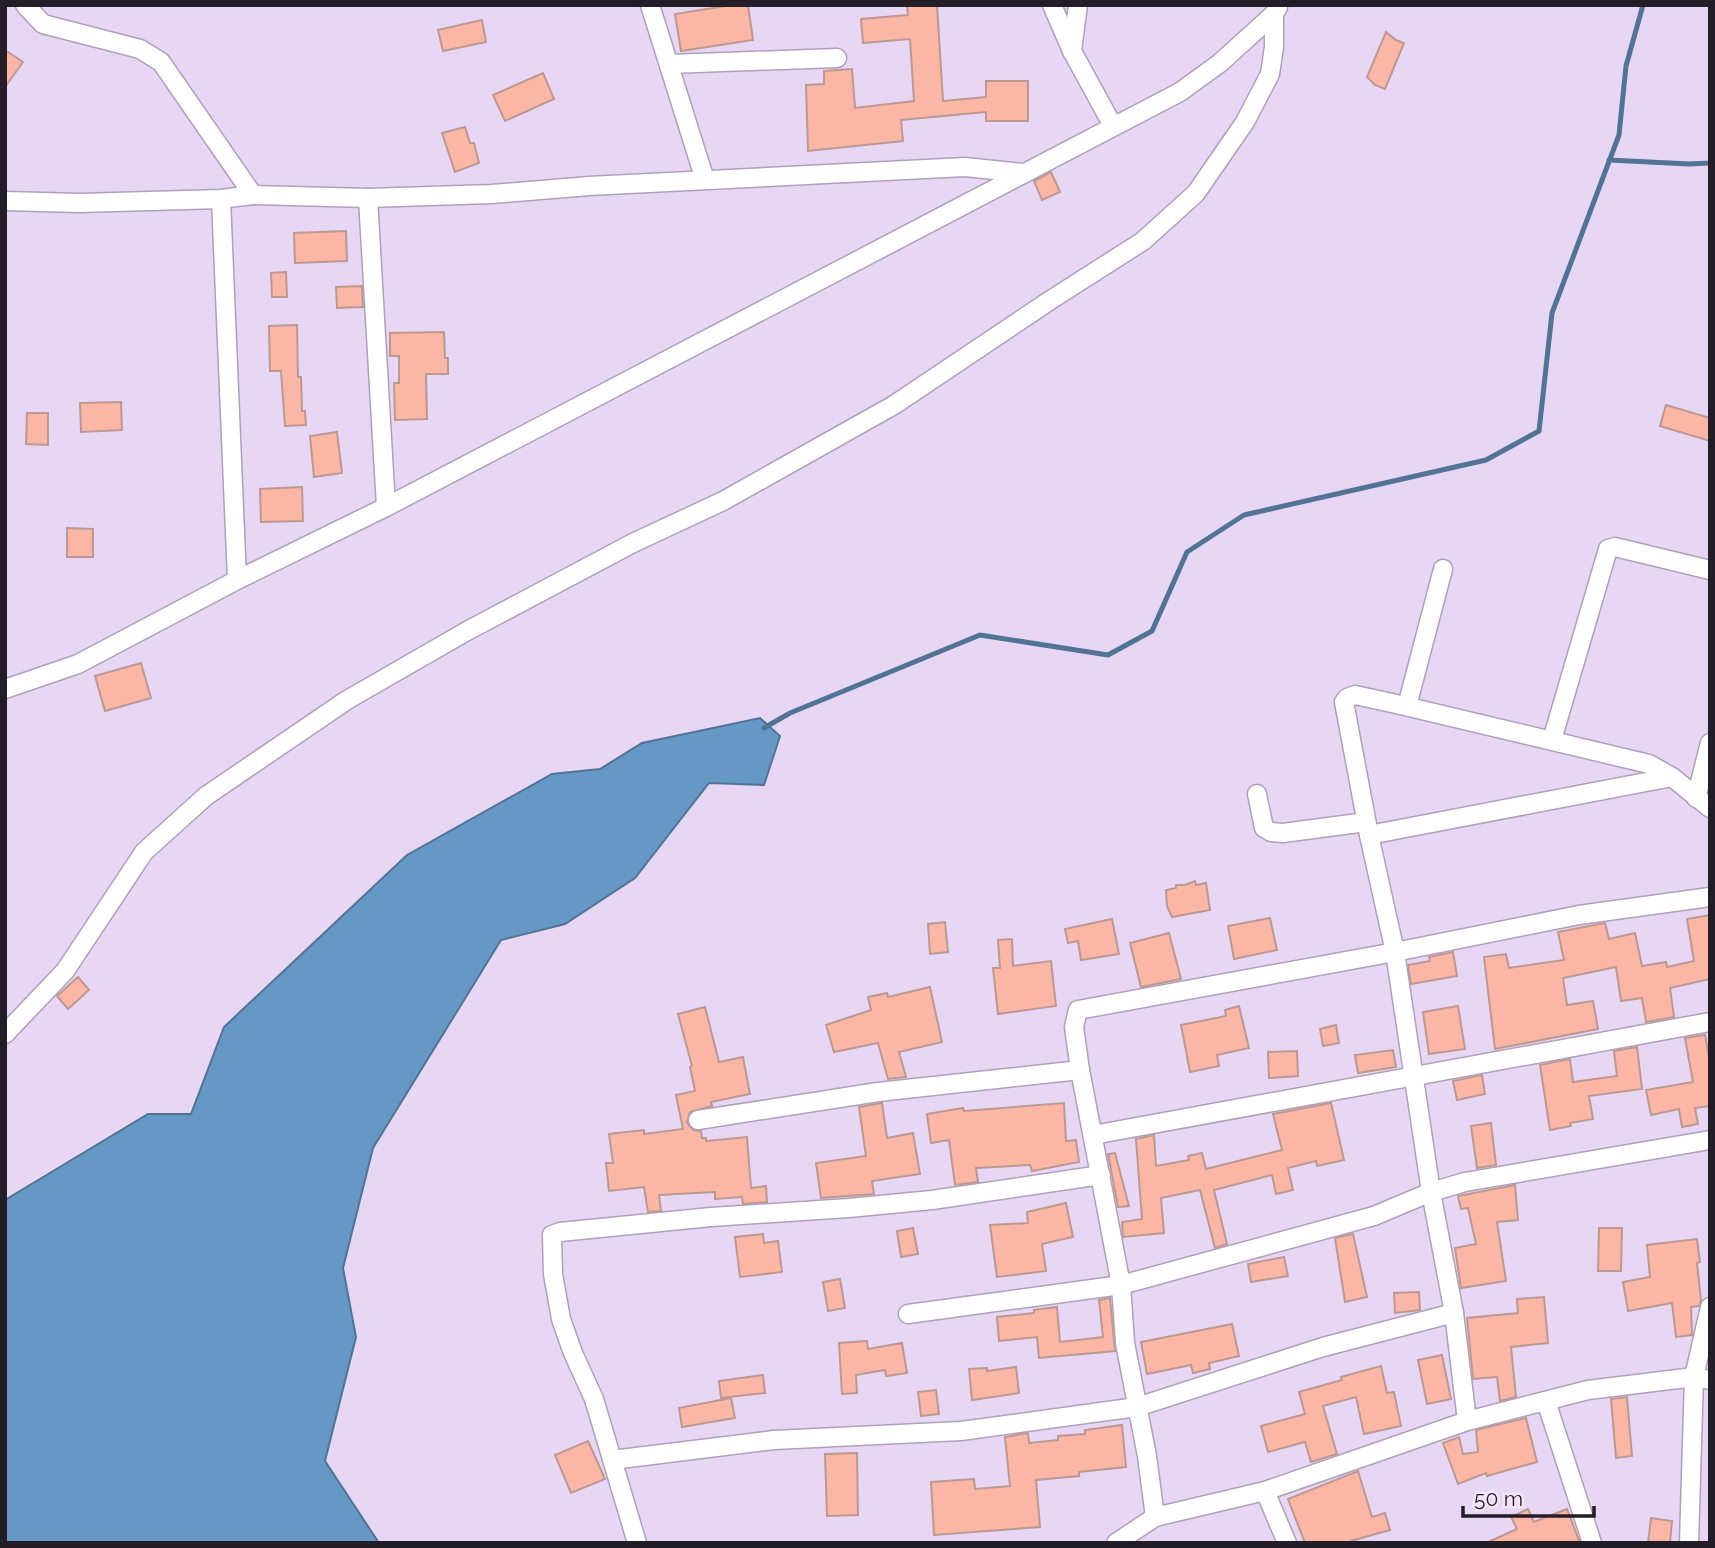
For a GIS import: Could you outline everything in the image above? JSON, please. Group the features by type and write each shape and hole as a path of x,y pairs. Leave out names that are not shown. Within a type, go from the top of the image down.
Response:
{"street":[{"path":"25,5 43,24 140,49 160,62 253,195"},
{"path":"650,5 705,180"},
{"path":"1052,5 1072,51 1113,126"},
{"path":"1072,51 1078,5"},
{"path":"5,689 78,664 237,580 386,507 1023,173 1063,155 1180,92 1220,63 1277,10"},
{"path":"5,1034 65,971 144,852 205,796 347,700 455,638 634,543 723,501 894,405 1143,241 1196,194 1245,122 1270,74 1277,10"},
{"path":"669,64 837,58"},
{"path":"5,201 79,203 221,199 253,195 368,198 492,194 965,167 1023,173"},
{"path":"368,198 386,507"},
{"path":"221,199 237,580"},
{"path":"1552,740 1608,549 1615,547 1710,570"},
{"path":"1407,706 1443,569"},
{"path":"1467,1421 1454,1313 1431,1192 1395,952 1344,702 1346,698 1355,695 1649,764 1672,777 1703,803"},
{"path":"1703,803 1710,743"},
{"path":"1257,794 1265,828 1271,832 1283,833 1368,828 1672,777"},
{"path":"1156,1517 1125,1343 1121,1285 1080,1070 1074,1027 1078,1010 1579,915 1710,897"},
{"path":"1093,1135 1710,1022"},
{"path":"698,1120 878,1092 1080,1070"},
{"path":"908,1314 1121,1285 1362,1219 1465,1182 1710,1140"},
{"path":"637,1543 594,1399 572,1353 562,1319 553,1274 552,1235 711,1217 932,1200 1101,1175"},
{"path":"1689,1543 1710,1307"},
{"path":"612,1460 774,1440 961,1431 1137,1407 1323,1347 1454,1313"},
{"path":"1115,1543 1156,1517 1265,1491 1467,1421 1588,1390 1702,1379"},
{"path":"1546,1401 1592,1543"},
{"path":"1265,1491 1287,1543"}],"water":[{"path":"760,718 780,736 764,785 709,783 635,878 565,924 501,940 373,1148 343,1268 356,1337 325,1461 379,1543 5,1543 5,1200 148,1114 191,1114 224,1027 407,855 552,774 600,769 642,743"}],"building":[{"path":"748,5 753,40 681,51 675,14"},
{"path":"907,5 937,5 943,101 986,97 986,81 1028,81 1028,121 986,121 986,112 901,120 903,141 808,151 806,85 824,84 824,71 852,69 855,108 914,101 910,39 863,43 861,19 908,15"},
{"path":"482,20 486,42 443,51 438,30"},
{"path":"1386,32 1404,43 1385,89 1375,85 1367,77"},
{"path":"5,50 23,62 5,87"},
{"path":"543,73 554,99 505,121 493,95"},
{"path":"465,127 470,143 474,143 479,163 455,172 442,133"},
{"path":"1051,172 1060,192 1042,200 1034,181"},
{"path":"346,231 347,261 295,263 294,233"},
{"path":"286,272 287,297 272,297 271,273"},
{"path":"362,286 363,307 337,308 336,287"},
{"path":"297,325 298,377 301,377 302,411 305,411 306,425 285,426 281,371 270,371 269,326"},
{"path":"444,332 448,374 426,374 427,419 395,420 394,383 399,383 399,356 390,356 390,333"},
{"path":"121,402 122,430 81,432 80,403"},
{"path":"1666,405 1710,418 1710,441 1660,426"},
{"path":"27,413 48,413 48,445 26,444"},
{"path":"337,432 342,473 314,477 310,436"},
{"path":"302,487 303,521 261,522 260,489"},
{"path":"67,528 93,529 93,557 67,557"},
{"path":"141,663 151,698 105,711 95,676"},
{"path":"1195,881 1196,885 1206,883 1210,910 1172,917 1167,906 1166,890"},
{"path":"1710,915 1710,979 1670,988 1674,1017 1646,1022 1642,998 1621,1001 1616,967 1563,978 1567,1005 1593,1001 1598,1029 1495,1049 1484,957 1506,954 1509,968 1564,960 1558,932 1605,923 1609,939 1635,933 1642,966 1666,962 1667,967 1694,961 1687,919"},
{"path":"1270,918 1277,950 1234,959 1228,926"},
{"path":"1112,919 1119,954 1081,960 1078,941 1068,943 1065,929"},
{"path":"945,922 948,952 930,954 928,924"},
{"path":"1169,933 1181,979 1141,987 1130,943"},
{"path":"1012,939 1013,966 1051,961 1056,1006 998,1014 993,968 1000,968 998,940"},
{"path":"1453,952 1457,976 1411,984 1408,965 1430,961 1429,957"},
{"path":"78,977 89,990 68,1009 57,996"},
{"path":"930,987 942,1042 899,1052 906,1077 888,1079 878,1043 834,1052 826,1025 871,1010 868,997 887,993 888,997"},
{"path":"1239,1006 1249,1048 1217,1055 1219,1066 1190,1072 1181,1025 1226,1016 1225,1010"},
{"path":"1458,1006 1465,1049 1429,1054 1423,1012"},
{"path":"705,1007 719,1062 743,1057 750,1094 711,1102 712,1106 690,1112 687,1122 693,1130 701,1131 702,1138 706,1138 706,1141 747,1137 751,1188 766,1186 767,1202 743,1204 742,1197 715,1199 715,1192 659,1195 661,1211 648,1212 644,1187 609,1191 606,1163 613,1163 609,1134 644,1130 644,1134 683,1129 676,1095 695,1091 690,1067 692,1066 678,1014"},
{"path":"1336,1025 1339,1043 1323,1046 1320,1029"},
{"path":"1705,1035 1710,1062 1710,1106 1695,1108 1698,1124 1682,1127 1679,1109 1651,1115 1646,1090 1693,1082 1685,1038"},
{"path":"1637,1047 1642,1089 1589,1096 1593,1119 1550,1130 1540,1065 1570,1059 1573,1082 1617,1076 1614,1051"},
{"path":"1393,1050 1396,1067 1358,1073 1355,1055"},
{"path":"1297,1051 1298,1076 1269,1078 1268,1052"},
{"path":"1482,1075 1485,1094 1457,1100 1453,1081"},
{"path":"882,1103 887,1138 913,1133 920,1174 872,1181 874,1194 821,1198 816,1163 866,1156 859,1107"},
{"path":"1064,1103 1066,1141 1076,1140 1079,1162 1032,1171 1030,1165 976,1168 978,1182 955,1185 949,1140 931,1143 927,1114 963,1108 964,1111"},
{"path":"1331,1103 1344,1160 1317,1166 1316,1161 1288,1168 1293,1190 1276,1194 1272,1175 1214,1190 1227,1244 1215,1248 1200,1190 1161,1198 1164,1233 1123,1237 1122,1222 1142,1219 1136,1139 1154,1135 1156,1166 1189,1160 1188,1156 1202,1153 1206,1169 1282,1150 1273,1114"},
{"path":"1491,1123 1496,1165 1477,1168 1471,1126"},
{"path":"1115,1153 1129,1206 1118,1207 1108,1154"},
{"path":"1515,1185 1518,1220 1497,1222 1506,1281 1461,1288 1455,1248 1476,1244 1468,1208 1461,1209 1458,1196"},
{"path":"1066,1203 1073,1237 1042,1244 1046,1271 997,1277 990,1225 1028,1223 1027,1212"},
{"path":"913,1228 918,1254 901,1257 897,1231"},
{"path":"1599,1228 1622,1228 1621,1271 1598,1271"},
{"path":"763,1234 764,1243 778,1241 782,1272 740,1277 735,1237"},
{"path":"1353,1234 1367,1297 1345,1302 1335,1238"},
{"path":"1697,1239 1701,1300 1699,1306 1691,1307 1692,1335 1676,1337 1672,1303 1628,1311 1623,1282 1650,1277 1647,1245"},
{"path":"1284,1257 1288,1276 1251,1282 1248,1264"},
{"path":"840,1279 845,1308 828,1311 823,1282"},
{"path":"1419,1292 1420,1310 1395,1313 1394,1293"},
{"path":"1544,1297 1548,1343 1511,1347 1516,1397 1500,1401 1497,1377 1473,1379 1467,1318 1518,1313 1517,1299"},
{"path":"1110,1298 1115,1351 1039,1358 1037,1337 999,1341 997,1317 1034,1313 1034,1310 1057,1307 1060,1342 1103,1337 1099,1300"},
{"path":"1232,1324 1239,1356 1209,1363 1210,1369 1193,1373 1191,1365 1147,1374 1141,1342"},
{"path":"867,1341 868,1349 902,1343 907,1373 886,1376 885,1370 856,1375 857,1393 842,1394 839,1343"},
{"path":"1442,1355 1451,1399 1427,1404 1418,1360"},
{"path":"1381,1366 1387,1393 1394,1392 1401,1426 1364,1434 1356,1397 1323,1406 1337,1454 1311,1462 1305,1442 1268,1452 1261,1426 1305,1414 1299,1392"},
{"path":"1016,1367 1019,1393 972,1400 969,1369 987,1368 987,1371"},
{"path":"763,1375 765,1393 721,1398 719,1381"},
{"path":"936,1390 939,1414 921,1416 918,1392"},
{"path":"1627,1397 1632,1456 1616,1458 1611,1399"},
{"path":"731,1398 735,1418 682,1427 679,1408"},
{"path":"1526,1418 1537,1462 1487,1476 1486,1473 1458,1484 1443,1443 1459,1437 1463,1454 1478,1452 1476,1430"},
{"path":"1122,1425 1126,1467 1079,1472 1079,1476 1036,1480 1040,1527 934,1535 931,1482 974,1479 975,1489 1010,1486 1005,1437 1028,1433 1029,1443 1058,1440 1058,1436 1085,1434 1085,1430"},
{"path":"588,1441 605,1479 571,1493 555,1455"},
{"path":"857,1453 858,1515 827,1516 825,1454"},
{"path":"1358,1471 1372,1517 1385,1513 1390,1530 1351,1541 1352,1543 1305,1543 1288,1499"},
{"path":"1528,1509 1534,1522 1567,1509 1580,1543 1486,1543 1517,1529 1511,1517"},
{"path":"1651,1518 1672,1521 1670,1543 1648,1543"}],"waterway":[{"path":"764,728 790,713 980,635 1108,655 1152,631 1187,552 1244,515 1486,460 1539,431 1552,313 1619,135 1626,66 1643,5"},
{"path":"1609,160 1710,163"}]}
